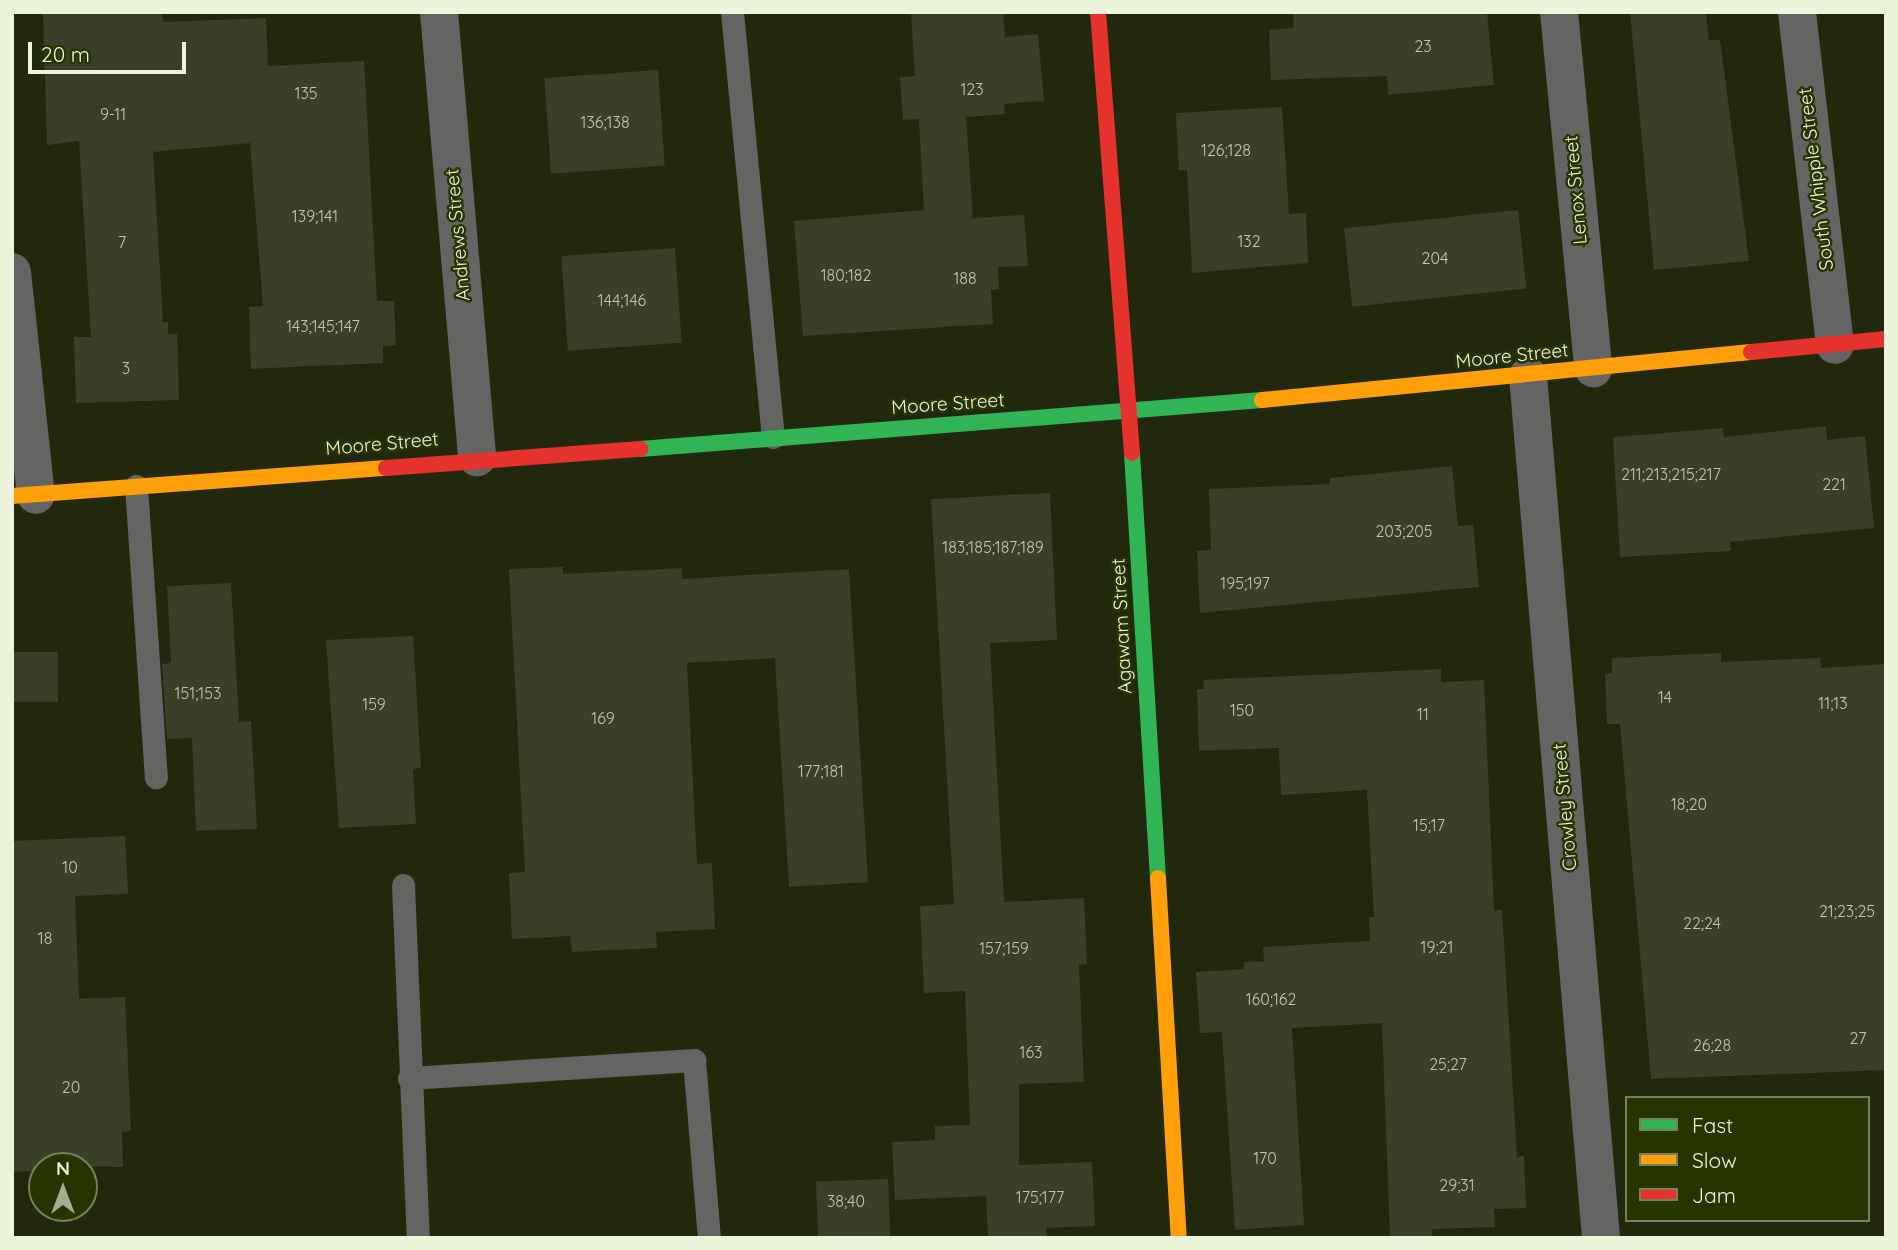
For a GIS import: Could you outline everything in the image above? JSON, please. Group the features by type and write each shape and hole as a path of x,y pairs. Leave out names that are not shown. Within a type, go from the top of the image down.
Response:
{"street":[{"name":"Andrews Street","path":"439,12 477,457"},
{"name":"Agawam Street","path":"1098,12 1130,413 1179,1238"},
{"name":"Lenox Street","path":"1559,12 1593,368"},
{"name":"South Whipple Street","path":"1797,12 1835,345"},
{"path":"12,272 24,496"},
{"name":"Moore Street","path":"24,496 477,457 1130,413 1886,339"},
{"name":"Crowley Street","path":"1528,376 1601,1238"}],"lane":[{"path":"732,12 773,437"},
{"path":"136,486 156,777"},
{"path":"403,885 409,1078 418,1238"},
{"path":"409,1078 694,1060 709,1238"}],"building":[{"path":"43,12 162,12 163,22 266,18 268,66 364,61 377,301 394,301 396,345 383,346 383,363 251,369 249,307 263,306 250,143 153,152 163,322 168,322 168,334 177,334 179,400 76,403 74,337 91,337 79,141 47,145"},
{"path":"911,12 1003,12 1005,37 1038,34 1044,101 1004,104 1005,114 966,117 973,218 1024,215 1028,266 998,267 999,289 991,290 993,324 803,336 794,221 924,210 919,119 903,120 900,77 915,76"},
{"path":"1293,12 1487,12 1494,85 1388,95 1387,76 1271,80 1269,30 1294,28"},
{"path":"1630,12 1706,12 1709,40 1720,40 1749,261 1654,270"},
{"path":"658,70 665,166 551,174 544,78"},
{"path":"1282,107 1289,214 1306,213 1308,263 1192,273 1187,170 1179,170 1176,113"},
{"path":"1518,210 1526,289 1352,307 1344,228"},
{"path":"675,248 682,343 568,351 561,256"},
{"path":"1826,426 1827,440 1865,436 1874,528 1730,542 1731,551 1620,557 1613,437 1723,428 1724,437"},
{"path":"1452,466 1458,526 1473,525 1479,587 1200,613 1197,551 1211,550 1209,489 1330,484 1330,478"},
{"path":"1050,493 1057,640 990,643 1004,902 1084,898 1087,964 1079,965 1084,1082 1019,1084 1019,1165 1092,1162 1095,1226 1046,1228 1047,1238 988,1238 986,1196 895,1200 892,1142 935,1140 935,1126 970,1125 965,991 924,993 920,906 954,904 931,499"},
{"path":"563,567 563,574 682,568 682,579 849,569 868,882 789,887 775,658 687,663 697,864 712,863 715,929 656,932 657,948 572,952 570,936 512,939 509,873 525,872 509,569"},
{"path":"231,583 239,722 251,721 257,829 196,831 192,738 167,739 162,664 171,663 167,586"},
{"path":"413,636 421,768 413,769 416,824 339,828 326,640"},
{"path":"12,652 58,652 58,702 12,702"},
{"path":"1721,653 1721,662 1820,658 1821,668 1886,664 1886,1070 1651,1079 1620,724 1607,724 1605,674 1612,673 1612,658"},
{"path":"1441,669 1441,682 1484,680 1494,911 1502,910 1517,1157 1524,1156 1526,1208 1494,1209 1495,1227 1432,1229 1432,1238 1390,1238 1382,1023 1292,1028 1304,1225 1235,1230 1222,1032 1200,1033 1196,972 1244,969 1244,962 1264,961 1263,947 1370,941 1369,917 1374,917 1367,790 1281,795 1279,748 1199,751 1197,689 1204,689 1203,680"},
{"path":"125,836 128,894 75,896 79,999 125,997 131,1131 122,1132 123,1167 98,1167 98,1152 28,1152 28,1171 12,1172 12,841"},
{"path":"888,1179 890,1238 818,1238 816,1182"}],"traffic: fast":[{"path":"640,449 1262,400"},
{"path":"1132,453 1158,878"}],"traffic: slow":[{"path":"1262,400 1751,352"},
{"path":"12,496 386,468"},
{"path":"1158,878 1179,1238"}],"traffic: jam":[{"path":"1098,12 1132,453"},
{"path":"1751,352 1886,339"},
{"path":"386,468 640,449"}]}
